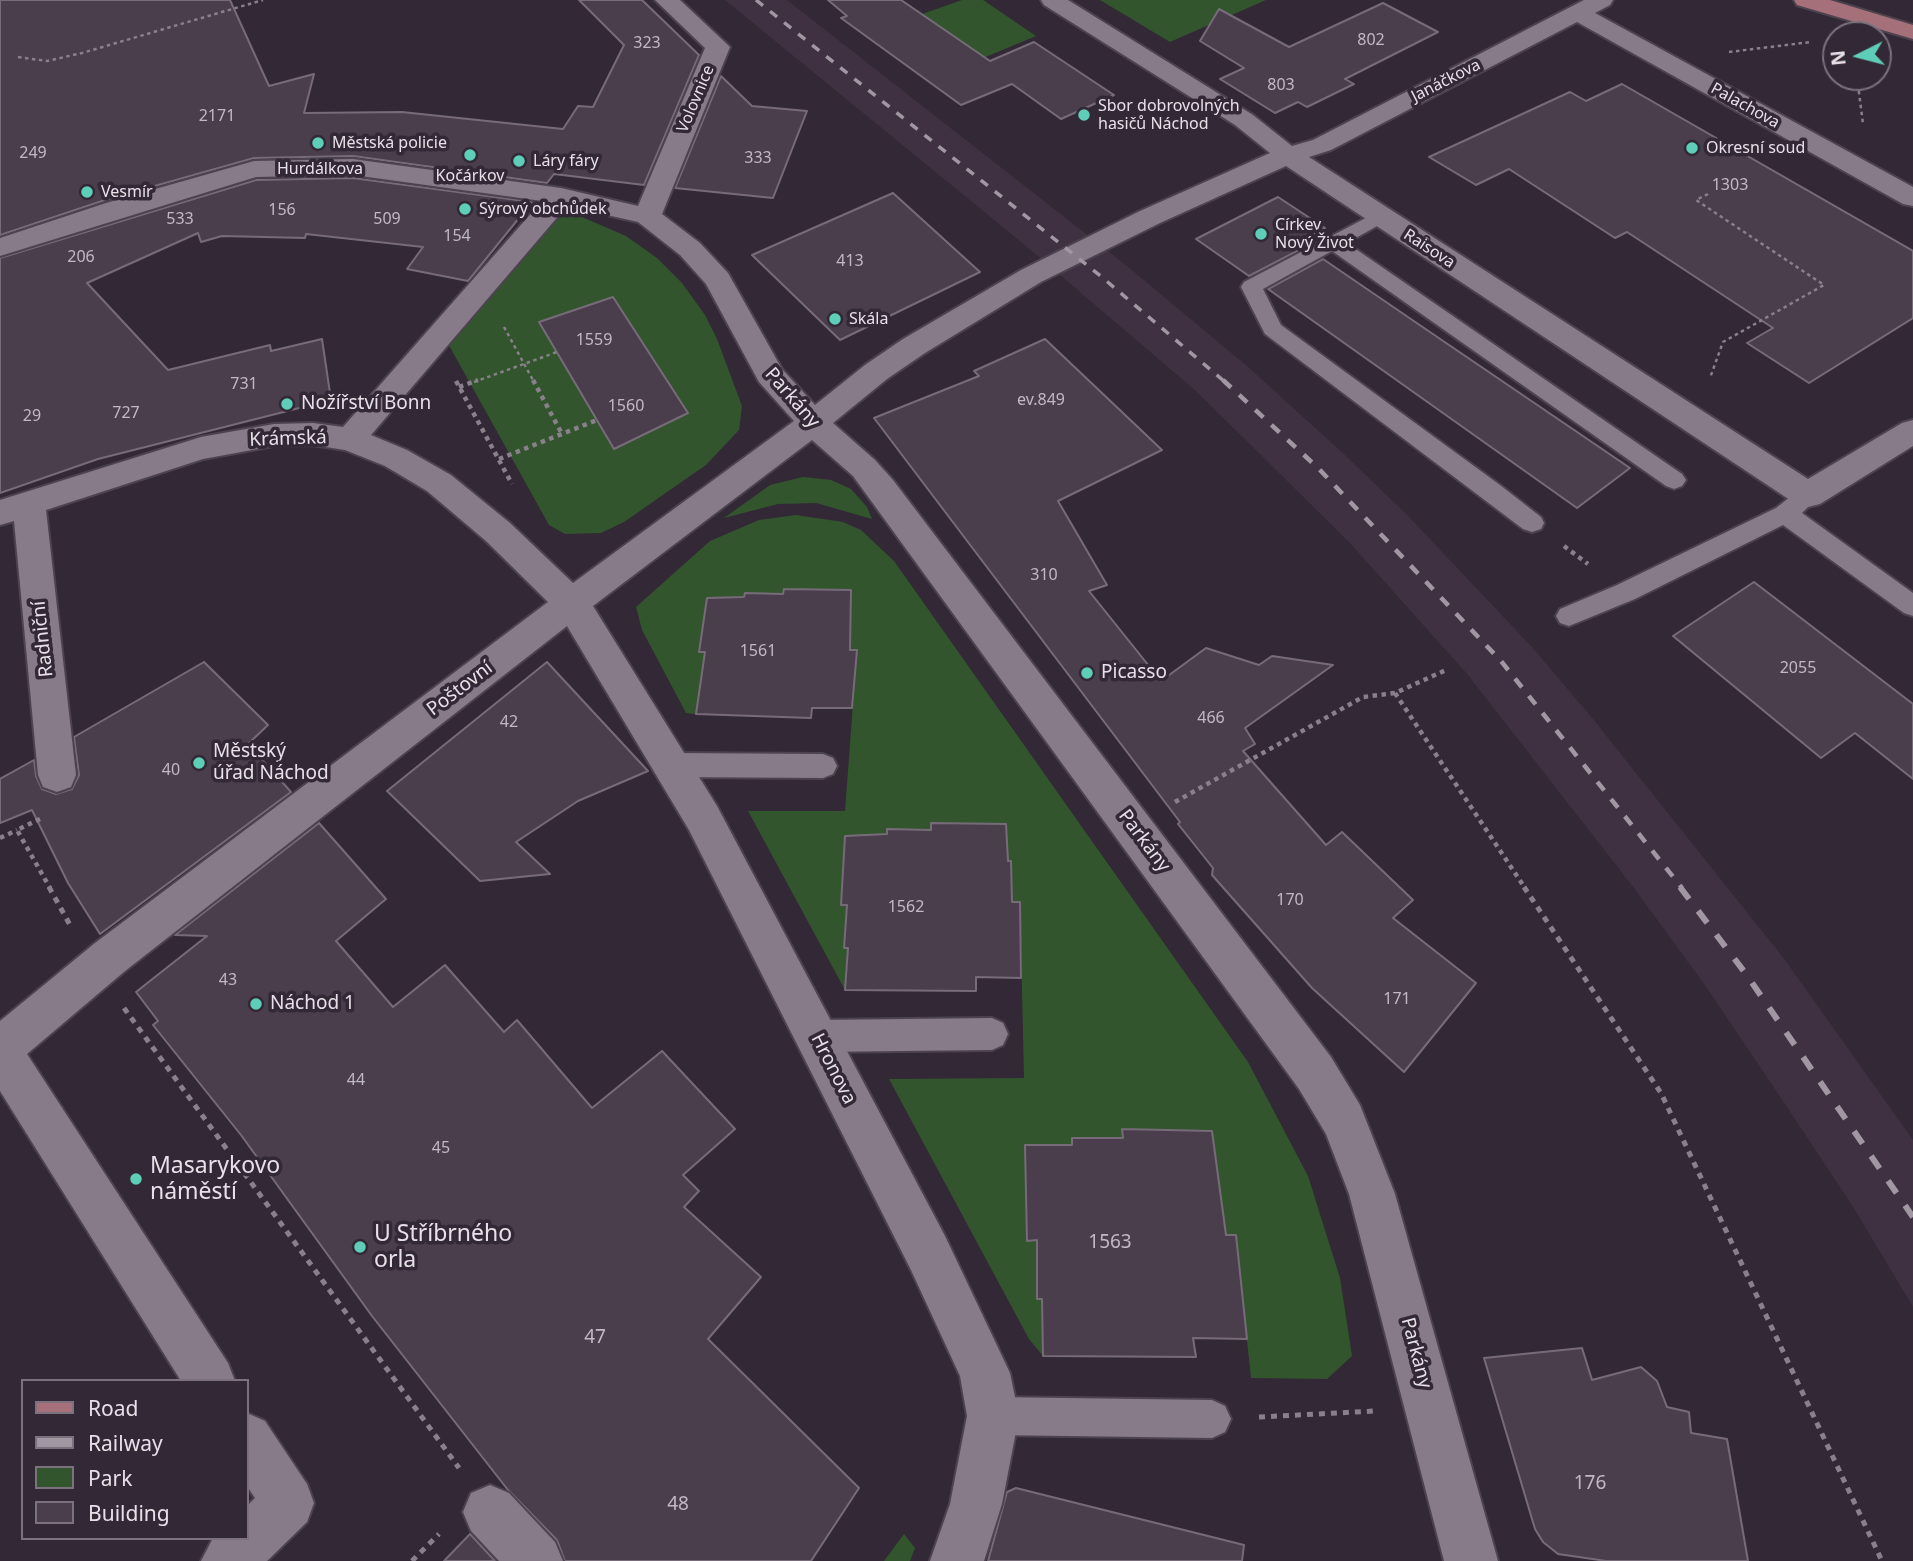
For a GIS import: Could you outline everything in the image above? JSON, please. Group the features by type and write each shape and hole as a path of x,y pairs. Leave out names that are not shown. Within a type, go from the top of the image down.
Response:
{"main road":[{"path":"1805,0 1913,32"}],"street":[{"name":"Volovnice","path":"647,216 718,47 666,0"},
{"name":"Raisova","path":"1052,0 1244,120 1288,155 1379,217 1693,421 1797,504"},
{"name":"Janáčkova","path":"813,423 876,372 966,313 1150,217 1288,155 1322,145 1602,0"},
{"name":"Palachova","path":"1578,13 1913,198"},
{"name":"Hurdálkova","path":"0,247 116,209 254,169 354,167 561,196 647,216"},
{"path":"350,439 561,196"},
{"name":"Parkány","path":"647,216 690,249 718,279 769,375 813,423 864,468 908,524 1315,1073 1344,1121 1372,1194 1471,1561"},
{"name":"Poštovní","path":"103,963 572,603 813,423"},
{"path":"1797,504 1913,431"},
{"name":"Krámská","path":"15,508 214,445 274,435 350,439 396,458 439,482 498,532 572,603"},
{"name":"Radniční","path":"15,508 57,775"},
{"name":"Hronova","path":"572,603 704,818 966,1328 985,1373 993,1416 976,1504 957,1561"},
{"path":"103,963 0,1050 209,1379"},
{"path":"228,1561 288,1503 248,1441"},
{"path":"490,1512 536,1561"}],"lane":[{"path":"1379,217 1251,287 1273,329 1532,523"},
{"path":"1333,242 1674,480"},
{"path":"1569,616 1626,592 1797,504"},
{"name":"Raisova","path":"1797,504 1913,606"},
{"path":"671,765 823,766"},
{"path":"816,1036 992,1034"},
{"path":"993,1416 1212,1419"}],"path":[{"path":"18,57 47,61 70,56 262,0"},
{"path":"1652,54 1699,56 1822,41"},
{"path":"1693,421 1723,342 1824,285 1696,200 1708,194"},
{"path":"481,285 562,434"},
{"path":"435,341 512,484"},
{"path":"459,387 557,352"},
{"path":"499,459 597,420"},
{"path":"1532,523 1626,592"},
{"path":"1169,805 1363,697 1395,693 1446,670"},
{"path":"1395,693 1661,1093 1882,1561"},
{"path":"0,838 59,810 57,775"},
{"path":"17,830 103,963 490,1512"},
{"path":"1212,1419 1375,1410"}],"shaded area":[{"path":"725,0 787,0 1127,266 1247,366 1345,455 1409,517 1532,647 1593,719 1785,960 1913,1140 1913,1307 1852,1205 1783,1101 1707,988 1634,888 1468,675 1350,543 1196,391 1026,246"}],"green space":[{"path":"962,0 983,0 1036,36 928,81 863,35"},
{"path":"1100,0 1266,0 1170,42"},
{"path":"559,212 582,217 626,236 657,258 682,283 705,315 717,339 742,406 739,430 706,465 624,522 601,533 565,534 549,525 446,340"},
{"path":"803,477 831,480 851,489 867,507 872,519 816,503 778,504 724,518 770,485"},
{"path":"796,515 843,522 861,530 894,561 1248,1062 1308,1176 1340,1278 1352,1356 1327,1379 1251,1378 1236,1236 1226,1235 1212,1131 1123,1129 1123,1138 1072,1138 1072,1145 1028,1241 1037,1240 1037,1298 1042,1299 1043,1356 1029,1339 889,1079 1024,1078 1020,902 1012,902 1011,862 1008,861 1006,825 931,830 888,829 887,834 845,836 841,905 847,905 845,990 748,811 845,811 857,650 850,650 851,590 784,589 783,594 745,593 744,597 707,598 699,651 705,652 700,684 703,685 701,715 686,713 642,630 636,607 710,541 759,520"},
{"path":"904,1534 915,1548 910,1561 884,1561"}],"building":[{"path":"0,0 230,0 269,86 314,74 304,113 402,112 563,129 578,106 593,107 624,45 579,0 642,0 699,55 644,185 554,174 547,183 353,156 254,158 105,200 0,235"},
{"path":"828,0 901,0 990,61 1034,42 1114,95 1061,119 1012,84 961,105 841,18 847,16"},
{"path":"1383,3 1438,32 1345,79 1354,84 1307,107 1298,102 1275,113 1220,79 1244,68 1200,41 1219,9 1289,47"},
{"path":"721,76 752,106 807,111 773,198 675,188"},
{"path":"1622,84 1913,251 1913,318 1809,383 1747,343 1773,328 1627,232 1615,238 1509,169 1476,185 1429,157 1570,92 1586,101"},
{"path":"353,178 532,202 468,281 407,269 423,247 306,234 305,238 222,236 201,242 198,233 87,283 168,370 270,345 271,351 322,339 331,400 98,459 0,493 0,258 256,180"},
{"path":"893,193 980,272 840,340 752,255"},
{"name":"Církev Nový Život","path":"1278,197 1325,228 1299,242 1305,247 1249,276 1196,239"},
{"path":"1323,259 1630,468 1577,508 1268,289"},
{"path":"613,297 688,413 614,449 539,322"},
{"path":"1045,339 1162,450 1058,501 1107,585 1089,591 1161,681 1206,648 1259,665 1272,656 1333,665 1245,728 1255,744 1243,751 1326,845 1342,832 1413,900 1393,918 1476,983 1404,1072 1312,988 1212,875 1213,868 1178,824 1180,822 874,418 979,376 974,371"},
{"path":"1754,582 1913,704 1913,779 1855,733 1821,758 1673,636"},
{"path":"784,589 851,590 850,650 857,650 852,708 812,708 811,718 696,714 705,652 699,652 707,598 744,597 745,593 783,594"},
{"name":"Městský úřad Náchod","path":"204,662 268,725 248,744 291,792 100,934 68,883 32,810 0,823 0,779 34,760 36,776 42,789 56,794 72,789 79,775 74,737"},
{"path":"547,662 648,771 578,801 516,842 550,874 480,881 387,791"},
{"path":"319,823 386,899 336,941 393,1007 445,965 504,1032 517,1020 592,1108 662,1051 735,1129 683,1175 699,1191 684,1207 761,1277 708,1339 859,1488 811,1561 565,1561 557,1540 508,1490 372,1316 241,1135 153,1025 158,1021 136,992 207,936 175,935"},
{"path":"931,823 1006,824 1008,861 1011,861 1012,902 1020,902 1021,978 976,977 976,991 845,990 847,905 841,905 845,836 887,834 887,829 931,830"},
{"path":"1122,1129 1212,1131 1226,1235 1236,1235 1247,1339 1193,1338 1196,1357 1043,1356 1042,1299 1037,1299 1037,1240 1027,1241 1025,1145 1072,1145 1072,1138 1123,1138"},
{"path":"1582,1348 1592,1380 1641,1367 1657,1381 1667,1407 1689,1412 1691,1433 1727,1439 1748,1561 1606,1561 1558,1554 1543,1542 1535,1529 1484,1358"},
{"path":"1016,1488 1244,1545 1242,1561 988,1561 1007,1492"},
{"path":"470,1534 495,1561 444,1561"}],"railway":[{"path":"756,0 1103,278 1225,382"},
{"path":"1223,380 1318,468 1501,661 1682,888"},
{"path":"1680,887 1746,974 1913,1217"}],"place":[{"name":"Sbor dobrovolných hasičů Náchod","path":"1084,115"},
{"name":"Městská policie","path":"318,143"},
{"name":"Okresní soud","path":"1692,148"},
{"name":"Kočárkov","path":"470,155"},
{"name":"Láry fáry","path":"519,161"},
{"name":"Vesmír","path":"87,192"},
{"name":"Sýrový obchůdek","path":"465,209"},
{"name":"Církev Nový Život","path":"1261,234"},
{"name":"Skála","path":"835,319"},
{"name":"Nožířství Bonn","path":"287,404"},
{"name":"Picasso","path":"1087,673"},
{"name":"Městský úřad Náchod","path":"199,763"},
{"name":"Náchod 1","path":"256,1004"},
{"name":"Masarykovo náměstí","path":"136,1179"},
{"name":"U Stříbrného orla","path":"360,1247"}]}
